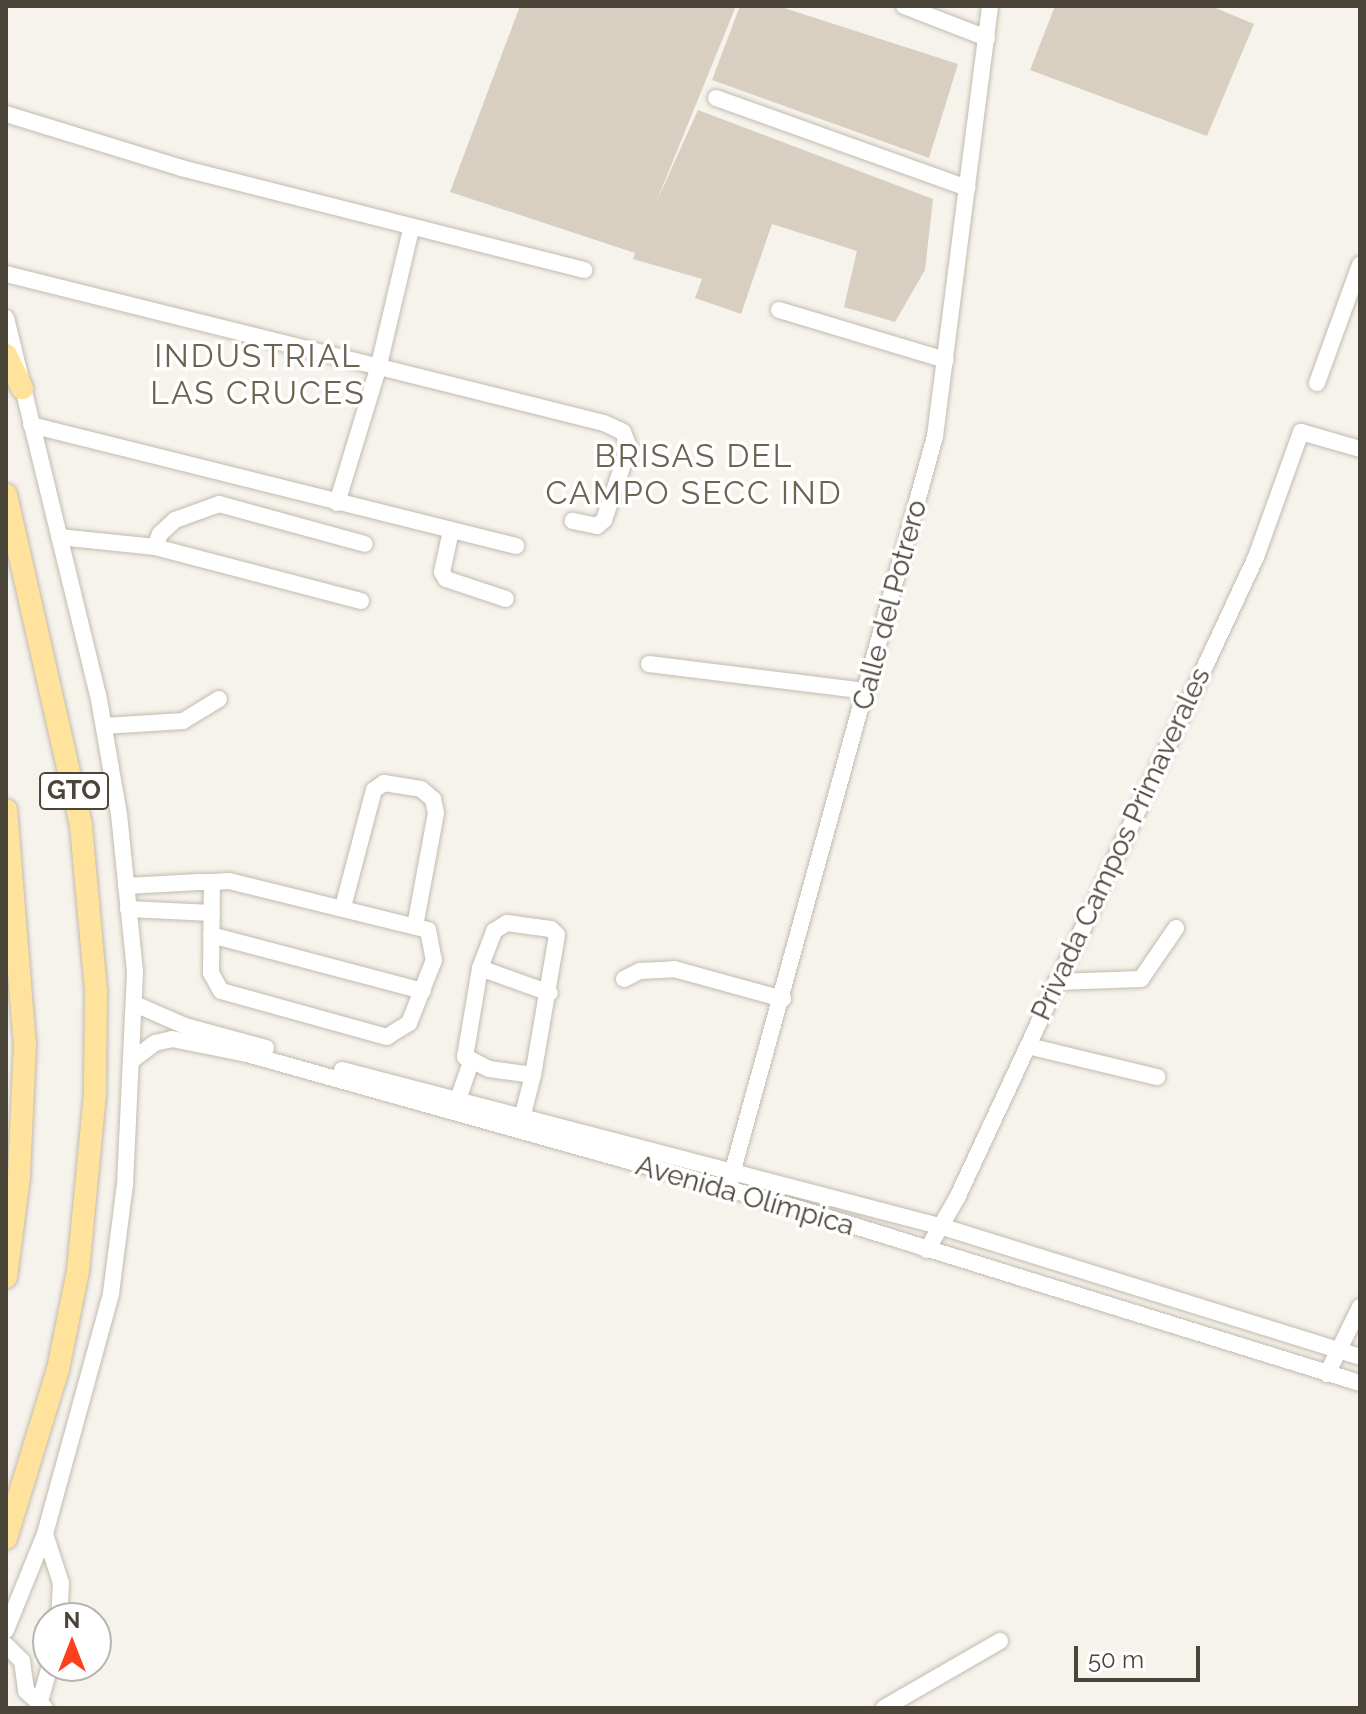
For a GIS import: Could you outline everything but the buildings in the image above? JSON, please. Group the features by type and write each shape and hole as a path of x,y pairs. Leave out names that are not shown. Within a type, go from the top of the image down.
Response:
{"main road":[{"path":"6,355 22,388"},
{"name":"GTO","path":"6,495 81,826 96,991 94,1107 78,1271 58,1369 6,1538"},
{"name":"GTO","path":"6,810 25,1044 19,1177 6,1277"}],"street":[{"path":"904,6 987,38"},
{"name":"Calle del Potrero","path":"728,1191 935,436 990,6"},
{"path":"716,98 967,188"},
{"path":"6,114 167,164 411,229 584,270"},
{"path":"337,503 378,369 411,229"},
{"path":"1317,383 1360,265"},
{"path":"6,274 604,423 623,432 629,447 604,520 597,526 573,521"},
{"path":"779,310 946,360"},
{"path":"6,318 104,726 126,886 135,1004 125,1184 111,1294 45,1534 6,1630"},
{"path":"31,425 516,546"},
{"name":"Privada Campos Primaverales","path":"927,1250 943,1227 1256,557 1301,432 1360,449"},
{"path":"155,547 160,534 175,520 219,504 365,544"},
{"path":"451,531 442,572 446,579 506,599"},
{"path":"59,537 155,547 361,601"},
{"path":"649,664 867,691"},
{"path":"104,726 183,721 219,699"},
{"path":"343,907 374,790 384,783 421,789 433,799 436,813 415,926"},
{"path":"126,886 212,882 255,885 428,930 435,947 423,991 400,1033 377,1035 221,991 211,973 212,882"},
{"path":"128,909 212,913"},
{"path":"520,1125 533,1075 558,947 551,929 507,923 494,931 480,968 465,1057 471,1062 533,1075"},
{"path":"1056,982 1141,979 1176,928"},
{"path":"211,935 423,991"},
{"path":"480,968 550,993"},
{"path":"624,979 640,971 674,969 783,999"},
{"name":"Avenida Olímpica","path":"135,1004 185,1026 520,1125 1360,1383"},
{"name":"Avenida Olímpica","path":"131,1061 162,1041 190,1040 455,1107"},
{"path":"1028,1046 1157,1077"},
{"path":"455,1107 471,1062"},
{"name":"Avenida Olímpica","path":"520,1125 731,1171 943,1227 1360,1357"},
{"path":"1327,1374 1360,1307"},
{"path":"45,1534 61,1583 60,1602"},
{"path":"884,1708 1000,1641"},
{"path":"6,1645 19,1656 24,1686 40,1707"},
{"path":"40,1707 46,1682"}],"district":[{"name":"INDUSTRIAL LAS CRUCES","path":"258,376"},
{"name":"BRISAS DEL CAMPO SECC IND","path":"694,476"}]}
